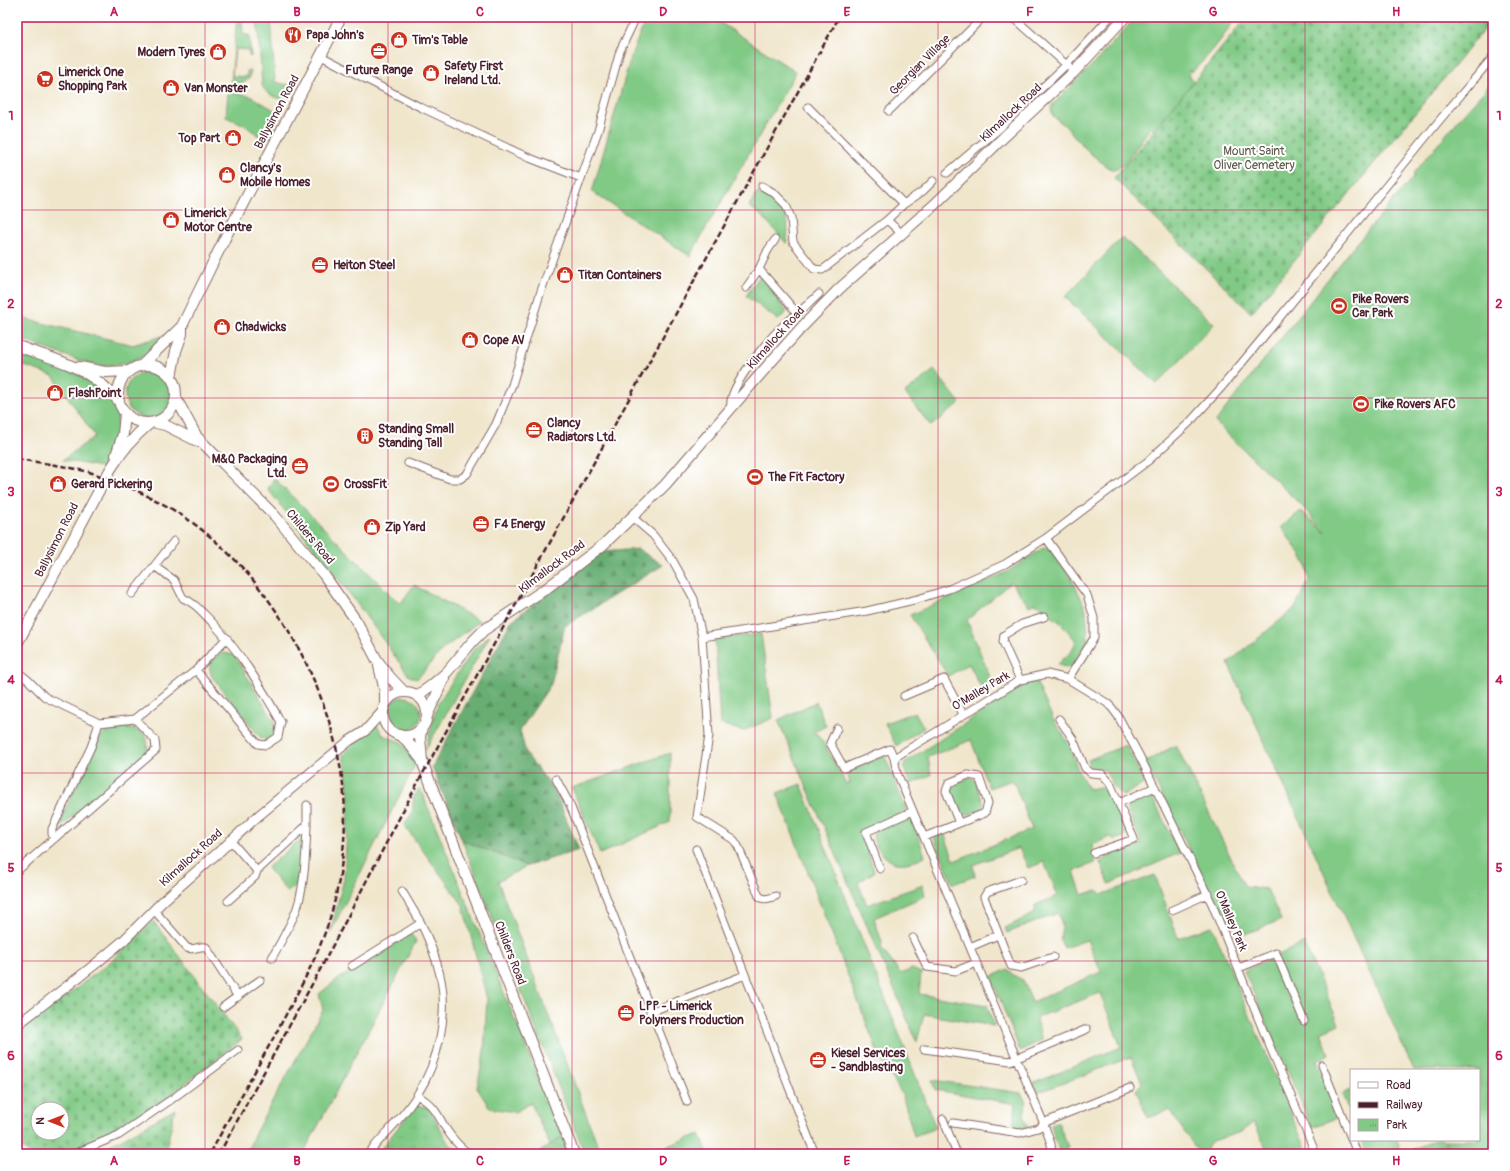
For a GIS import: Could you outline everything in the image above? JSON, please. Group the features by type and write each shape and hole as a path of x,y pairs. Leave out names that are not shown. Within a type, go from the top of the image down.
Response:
{"main road":[{"name":"Ballysimon Road","path":"142,365 182,326 226,236 341,17"},
{"name":"Kilmallock Road","path":"417,696 447,672 484,630 547,588 603,545 665,485 732,409 770,363 839,289 934,205 1003,131 1074,72 1124,17"},
{"name":"Ballysimon Road","path":"171,377 176,351 182,334 182,326"},
{"path":"17,346 69,365 100,382 119,401 125,413 136,421 152,423 168,415 172,410 176,398 176,387 171,377 161,368 142,365 129,371 123,377 119,385 119,401"},
{"path":"69,365 105,372 129,371"},
{"name":"Childers Road","path":"176,398 192,430 204,445 275,516 324,575 357,622 377,660 404,692"},
{"name":"Ballysimon Road","path":"110,470 123,434 125,413"},
{"name":"Ballysimon Road","path":"17,644 110,470 124,448 140,430 152,423"},
{"name":"Childers Road","path":"152,423 165,425 204,445"},
{"name":"Childers Road","path":"377,660 384,690 384,707"},
{"name":"Kilmallock Road","path":"426,716 447,672"},
{"path":"404,692 417,696 427,710 422,727 410,735 400,735 390,730 384,720 384,707 392,696 404,692"},
{"name":"Childers Road","path":"422,727 420,737 422,760 574,1154"},
{"name":"Childers Road","path":"400,735 407,741 422,760"}],"street":[{"path":"408,463 450,479 459,480 464,478 496,424 512,385 540,294 598,131 620,51 636,17"},
{"name":"Georgian Village","path":"889,111 983,17"},
{"path":"1013,17 1074,72"},
{"path":"947,173 1003,131 1110,17"},
{"path":"321,56 420,107 527,157 581,178"},
{"path":"702,637 866,610 918,599 949,589 1005,564 1046,538 1148,461 1189,423 1220,389 1280,317 1438,122 1493,57"},
{"path":"808,107 904,204"},
{"path":"762,186 774,193 786,205 792,218 793,242 809,264 814,269 818,270 825,268 888,220 904,204 933,181"},
{"path":"888,220 901,233"},
{"path":"746,288 759,269 768,250 775,240"},
{"path":"759,269 798,314"},
{"path":"732,409 732,397 759,353 784,325 819,294"},
{"path":"759,353 770,363"},
{"path":"632,517 653,535 673,561 694,599 702,637 709,735 697,817 734,840 738,846 759,896 767,899 776,896"},
{"path":"1046,538 1087,595 1094,618 1094,638 1068,679"},
{"path":"132,594 174,541"},
{"path":"154,566 174,580 183,598 192,602 227,638 252,671 281,722 278,737 266,745 258,744 196,670"},
{"path":"1020,680 1003,642 1004,635 1022,624 1044,617"},
{"path":"17,671 45,697 99,723 135,719 196,670 227,638"},
{"name":"O'Malley Park","path":"894,758 1020,680 1047,674 1068,679 1107,703 1115,712 1140,757 1208,894 1316,1154"},
{"path":"904,696 944,679 963,714"},
{"name":"Kilmallock Road","path":"17,1024 93,966 124,940 154,910 221,850 230,840 349,741 365,731 384,707"},
{"path":"17,871 156,750 155,740 135,719"},
{"path":"1059,719 1073,739 1085,768 1091,773 1102,774 1110,783 1134,839 1094,853"},
{"path":"54,839 52,829 91,747 99,723"},
{"path":"837,728 830,743 844,768 890,749 894,758 897,774 1044,1124 1051,1144 1052,1154"},
{"path":"924,837 959,823 984,813 988,803 979,778 968,775 950,783 946,791 959,823"},
{"path":"556,779 570,805 686,1102"},
{"path":"1119,803 1155,787"},
{"path":"272,958 291,923 298,906 304,872 308,825 306,804"},
{"path":"880,869 866,832 913,811"},
{"path":"228,901 255,878 257,871 308,825"},
{"path":"230,840 257,871"},
{"path":"696,849 815,1154"},
{"path":"1021,880 986,892 984,897 998,935 1011,966 1021,968 1053,957"},
{"path":"368,1154 417,1095 428,1074 436,1052 442,1026 444,999 434,953 421,923 402,891"},
{"path":"1172,910 1208,894"},
{"path":"154,910 187,948 191,950 203,946 206,947 238,997"},
{"path":"352,966 421,923"},
{"path":"970,947 998,935"},
{"path":"913,938 926,967 956,971 976,963"},
{"path":"1239,968 1276,953 1304,1021"},
{"path":"650,1012 745,975"},
{"path":"223,1007 260,980"},
{"path":"924,1049 1010,1061 1087,1029"},
{"path":"74,1154 119,1135 172,1100 238,1050"},
{"path":"1322,1065 1350,1136"},
{"path":"953,1123 1020,1132 1038,1128 1044,1124 1130,1088"},
{"path":"417,1095 429,1102 435,1109 450,1136 460,1147 470,1154"},
{"path":"943,1119 957,1154"},
{"path":"1352,1141 1357,1154"}],"green space":[{"path":"237,17 242,17 243,35 249,35 251,57 249,56 248,50 235,49 232,76 247,77 247,71 251,71 249,79 243,83 231,82"},
{"path":"257,17 271,17 275,82 293,86 286,100 272,96 262,85"},
{"path":"647,17 712,17 796,72 690,256 592,192 632,53"},
{"path":"1136,17 1236,17 1210,53 1192,72 1189,70 1190,76 1194,82 1156,133 1151,127 1124,164 1114,170 1107,167 1089,152 1068,128 1053,116 1051,109 1053,104 1098,59"},
{"name":"Mount Saint Oliver Cemetery","path":"1247,17 1475,17 1486,27 1251,313 1114,178"},
{"path":"1475,17 1493,17 1493,34"},
{"path":"1493,81 1493,1154 1452,1154 1446,1141 1480,1141 1480,1069 1414,1069 1228,663 1295,608 1309,581 1307,567 1301,555 1281,527 1301,511 1327,534 1302,506 1215,422 1351,250 1414,176 1413,174"},
{"path":"228,92 250,96 276,111 279,118 269,137 262,138 243,124 226,117"},
{"path":"757,192 762,196 765,193 770,194 780,205 786,215 788,225 787,244 763,217 749,206"},
{"path":"1122,237 1214,324 1157,384 1065,297"},
{"path":"759,277 762,277 781,300 779,302 787,312 778,320 746,296"},
{"path":"17,317 133,345 165,335 143,356 124,364 102,366 78,360 17,338"},
{"path":"17,351 65,367 96,385 108,396 115,410 118,427 114,443 101,467 63,460 95,436 53,376 17,363"},
{"path":"934,370 960,403 931,426 905,393"},
{"path":"148,372 161,376 167,382 171,395 167,408 161,414 148,418 135,414 129,408 125,395 129,382 135,376"},
{"path":"274,478 400,604 414,585 480,621 443,649 417,679 409,676 353,598 268,489"},
{"path":"1043,548 1050,550 1072,579 1086,609 1088,640 1070,668 1057,665 1072,651 1076,641 1062,624 1036,603 1029,606 1011,582 967,620 994,687 984,693 969,664 948,676 910,615 1007,572"},
{"path":"638,549 663,565 565,626 551,684 520,730 526,754 555,791 579,850 527,866 462,840 432,767 511,621 602,552"},
{"path":"761,634 773,718 743,731 720,724 715,639"},
{"path":"490,635 425,751 438,703 473,650"},
{"path":"223,653 234,655 274,721 275,733 269,740 261,738 212,677 210,662 212,659"},
{"path":"1036,681 1052,717 1069,744 1079,773 1089,789 1104,786 1124,819 1127,832 1124,837 1114,840 1112,836 1092,845 1095,863 1074,871 1082,895 1098,890 1101,895 1155,875 1178,938 1212,926 1308,1154 1269,1154 1254,1122 1241,1132 1212,1141 1203,1154 1200,1154 1169,1110 1148,1118 1136,1090 1142,1083 1131,1057 1037,1093 1034,1083 1121,1047 1100,993 1036,1018 1042,1040 1020,1051 991,977 1008,969 1013,975 1023,980 1032,1002 1101,972 1087,940 1064,948 1060,940 1062,925 1058,913 1007,933 1005,928 1035,913 1035,905 1058,896 1044,862 1028,868 1019,848 973,865 975,876 953,884 934,838 944,833 954,861 1032,829 1013,780 989,788 971,740 928,757 931,775 911,784 906,774 904,763 1029,682"},
{"path":"404,697 410,698 416,702 420,708 420,720 416,726 410,730 404,731 398,730 392,726 388,720 387,714 388,708 392,702 398,698"},
{"path":"816,702 826,726 815,731 814,733 819,735 846,784 850,783 847,773 883,755 906,809 901,814 862,831 874,872 858,883 867,905 923,885 925,896 874,918 882,942 881,948 901,974 912,969 921,973 919,994 987,1005 994,1026 924,1014 917,1042 778,720"},
{"path":"915,712 924,728 896,746 885,723"},
{"path":"376,724 383,735 401,742 416,763 330,933 344,879 349,795 343,754"},
{"path":"120,726 137,730 145,736 148,746 146,753 61,827 58,825 101,736 108,730"},
{"path":"1126,745 1145,783 1123,796 1115,789 1105,770 1091,770 1088,760"},
{"path":"1176,745 1245,887 1267,889 1281,920 1245,934 1241,926 1228,926 1145,762"},
{"path":"670,753 670,822 600,854 572,788"},
{"path":"969,777 975,780 984,805 980,810 974,813 960,814 951,791 954,785"},
{"path":"801,784 936,1128 914,1136 902,1094 880,1058 777,793"},
{"path":"420,788 563,1137 550,1145 531,1103 515,1112 490,1108 477,1088 484,1053 487,999 463,905 404,825 412,813 414,796"},
{"path":"1150,793 1180,853 1109,884 1100,862 1130,844 1135,843 1140,845 1141,842 1127,810 1127,803"},
{"path":"911,816 925,856 907,863 896,863 887,858 878,850 875,844 874,834 876,830 884,825"},
{"path":"303,837 303,851 298,885 287,892 267,868"},
{"path":"462,840 527,866 498,881 601,1154 585,1154"},
{"path":"153,921 242,1039 171,1095 116,1131 64,1154 30,1154 17,1144 17,1034 109,963"},
{"path":"411,934 416,941 303,1154 246,1154 254,1135 323,1010 319,994 334,982"},
{"path":"1304,943 1339,1024 1321,1032 1329,1054 1317,1061 1339,1117 1312,1127 1244,971"},
{"path":"932,1080 1021,1093 1026,1102 1024,1117 1028,1127 1013,1128 1016,1104 935,1090"},
{"path":"1350,1090 1350,1114 1342,1094"},
{"path":"416,1105 429,1108 448,1143 463,1154 377,1154"},
{"path":"175,1109 165,1154 88,1154 118,1141"},
{"path":"1058,1122 1068,1147 1059,1151 1051,1125"},
{"path":"700,1134 708,1154 646,1154"},
{"path":"563,1137 570,1154 539,1154 541,1151"},
{"path":"1361,1141 1397,1141 1402,1154 1367,1154"},
{"path":"1432,1141 1444,1141 1451,1154 1404,1154"}],"railway":[{"path":"219,1154 321,968 416,786 839,17"},
{"path":"17,459 74,468 112,480 142,493 170,508 203,531 234,558 261,590 285,625 305,662 322,700 334,739 344,792 345,822 341,866 331,914 318,950 302,984 210,1154"}],"place":[{"name":"Papa John's","path":"293,35"},
{"name":"Tim's Table","path":"399,40"},
{"name":"Future Range","path":"379,51"},
{"name":"Modern Tyres","path":"218,52"},
{"name":"Safety First Ireland Ltd.","path":"431,73"},
{"name":"Limerick One Shopping Park","path":"45,79"},
{"name":"Van Monster","path":"171,88"},
{"name":"Top Part","path":"233,138"},
{"name":"Clancy's Mobile Homes","path":"227,175"},
{"name":"Limerick Motor Centre","path":"171,220"},
{"name":"Heiton Steel","path":"320,265"},
{"name":"Titan Containers","path":"565,275"},
{"name":"Pike Rovers Car Park","path":"1339,306"},
{"name":"Chadwicks","path":"222,327"},
{"name":"Cope AV","path":"470,340"},
{"name":"FlashPoint","path":"55,393"},
{"name":"Pike Rovers AFC","path":"1361,404"},
{"name":"Clancy Radiators Ltd.","path":"534,430"},
{"name":"Standing Small Standing Tall","path":"365,436"},
{"name":"M&Q Packaging Ltd.","path":"300,466"},
{"name":"The Fit Factory","path":"755,477"},
{"name":"Gerard Pickering","path":"58,484"},
{"name":"CrossFit","path":"331,484"},
{"name":"F4 Energy","path":"481,524"},
{"name":"Zip Yard","path":"372,527"},
{"name":"LPP - Limerick Polymers Production","path":"626,1013"},
{"name":"Kiesel Services - Sandblasting","path":"818,1060"}]}
